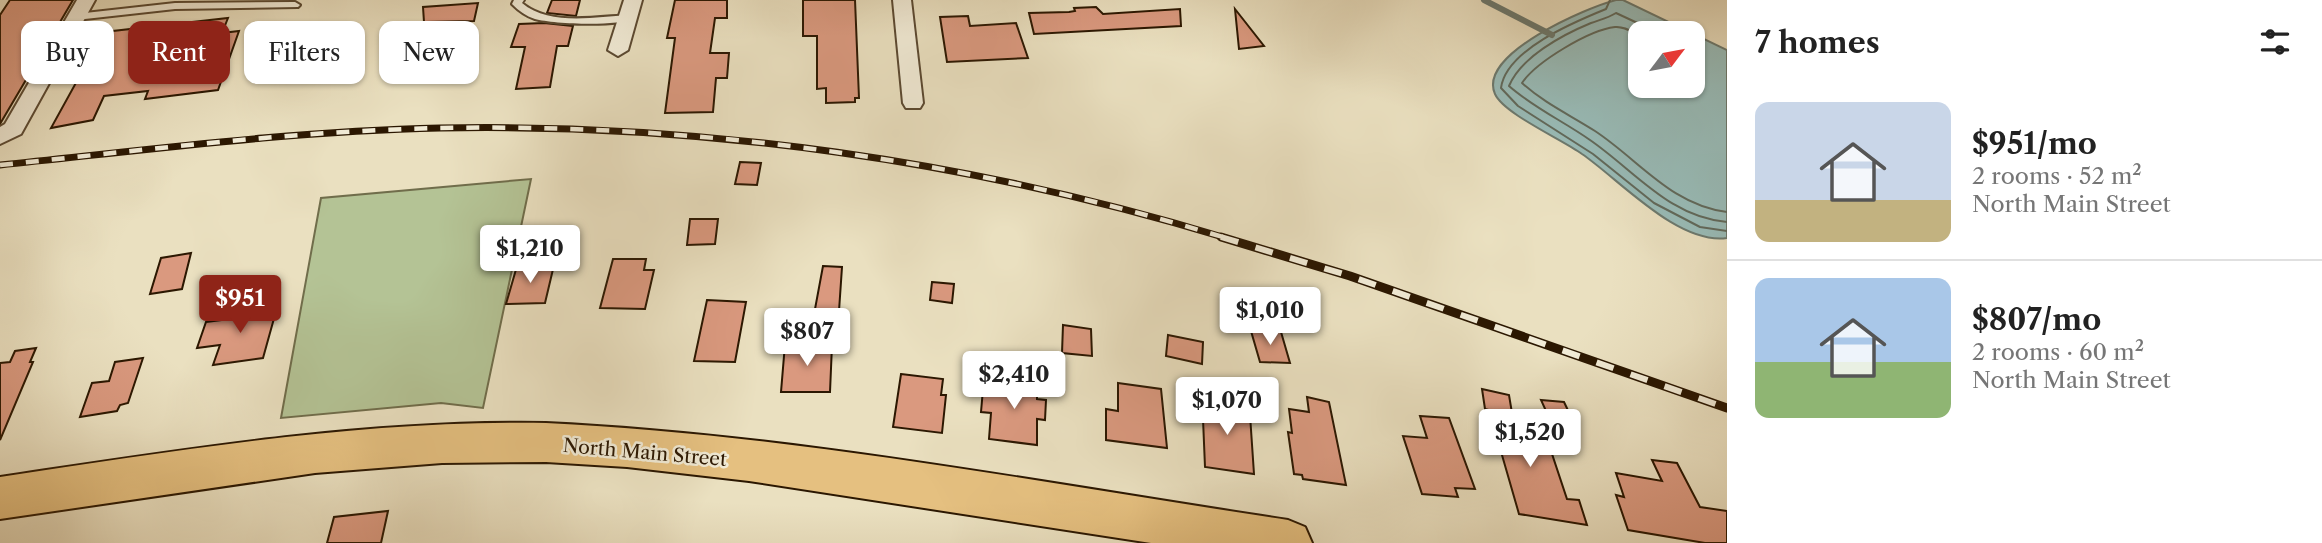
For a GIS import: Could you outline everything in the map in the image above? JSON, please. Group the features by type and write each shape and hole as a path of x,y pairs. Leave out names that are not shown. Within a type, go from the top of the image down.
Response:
{"main road":[{"name":"North Main Street","path":"0,498 339,451 401,445 563,443 782,465 974,492 1288,543"}],"street":[{"path":"902,0 913,103"},
{"path":"0,137 13,129 81,8"},
{"path":"618,50 631,9"}],"lane":[{"path":"519,0 517,4 522,11 553,20 631,9"},
{"path":"81,8 295,5"}],"green space":[{"path":"531,179 483,408 441,403 281,418 321,198"}],"water":[{"path":"1616,0 1623,0 1667,21 1628,21 1628,98 1705,98 1705,39 1727,50 1727,238 1708,237 1670,221 1582,154 1501,102 1495,94 1494,79 1502,63 1538,35 1561,22"}],"building":[{"path":"10,0 73,0 61,21 21,21 21,84 24,84 0,124 0,15"},
{"path":"552,0 580,0 576,16 547,13"},
{"path":"675,0 727,0 727,18 715,18 710,53 729,53 727,78 716,78 713,112 665,113 675,38 667,38"},
{"path":"803,0 855,0 859,98 855,98 855,102 826,103 826,88 817,89 817,36 803,36"},
{"path":"478,3 474,21 424,21 423,7"},
{"path":"1096,7 1103,14 1180,9 1181,26 1034,34 1029,13 1069,12 1075,11 1074,8"},
{"path":"1235,9 1264,46 1239,49"},
{"path":"968,16 970,26 1016,23 1028,58 947,62 940,17"},
{"path":"228,18 227,21 201,21"},
{"path":"519,24 573,26 568,46 557,46 550,87 516,89 525,47 511,47"},
{"path":"128,29 128,84 220,84 218,90 145,99 148,91 104,96 93,120 51,128 75,84 114,84 114,31"},
{"path":"239,31 230,56 230,32"},
{"path":"740,162 761,163 757,185 735,184"},
{"path":"690,219 718,219 715,244 687,245"},
{"path":"191,253 182,289 150,294 161,258"},
{"path":"613,259 646,259 644,270 654,270 645,309 600,308"},
{"path":"554,265 545,303 506,304 517,266"},
{"path":"823,266 842,267 839,311 815,309"},
{"path":"932,282 954,284 952,303 930,300"},
{"path":"707,300 746,302 735,362 694,361"},
{"path":"278,304 263,358 213,365 220,345 197,348 206,322 229,319 231,314"},
{"path":"1063,325 1091,329 1092,356 1062,353"},
{"path":"1251,331 1281,332 1290,363 1260,362"},
{"path":"1168,335 1203,342 1202,364 1166,356"},
{"path":"785,344 832,345 830,392 781,392"},
{"path":"36,348 30,362 33,362 0,440 0,363 10,362 15,351"},
{"path":"143,358 128,403 120,405 117,411 80,417 92,383 109,381 115,362"},
{"path":"901,374 943,379 941,395 946,395 942,433 893,427"},
{"path":"995,378 1037,381 1037,399 1046,400 1045,420 1037,419 1037,445 989,439 991,413 981,412 983,389 993,391"},
{"path":"1118,383 1161,389 1167,448 1106,440 1106,409 1118,411"},
{"path":"1482,389 1509,395 1517,443 1550,448 1567,499 1579,500 1587,525 1519,514 1489,410 1485,409"},
{"path":"1202,395 1230,399 1232,413 1250,415 1254,474 1205,467"},
{"path":"1307,397 1329,402 1346,485 1303,479 1302,475 1294,474 1288,432 1292,433 1289,409 1309,412"},
{"path":"1541,400 1564,402 1574,423 1551,422"},
{"path":"1420,416 1449,418 1475,489 1455,488 1458,497 1422,494 1403,436 1427,438"},
{"path":"1652,460 1677,463 1700,507 1727,511 1727,543 1705,543 1628,530 1616,495 1624,497 1616,473 1662,481"},
{"path":"388,511 381,543 327,543 334,517"}],"waterway":[{"path":"1484,0 1552,35"}],"railway":[{"path":"0,165 220,142 385,130 539,128 639,132 838,152 936,168 1130,211 1226,238"},
{"path":"1221,237 1350,276 1727,408"}]}
